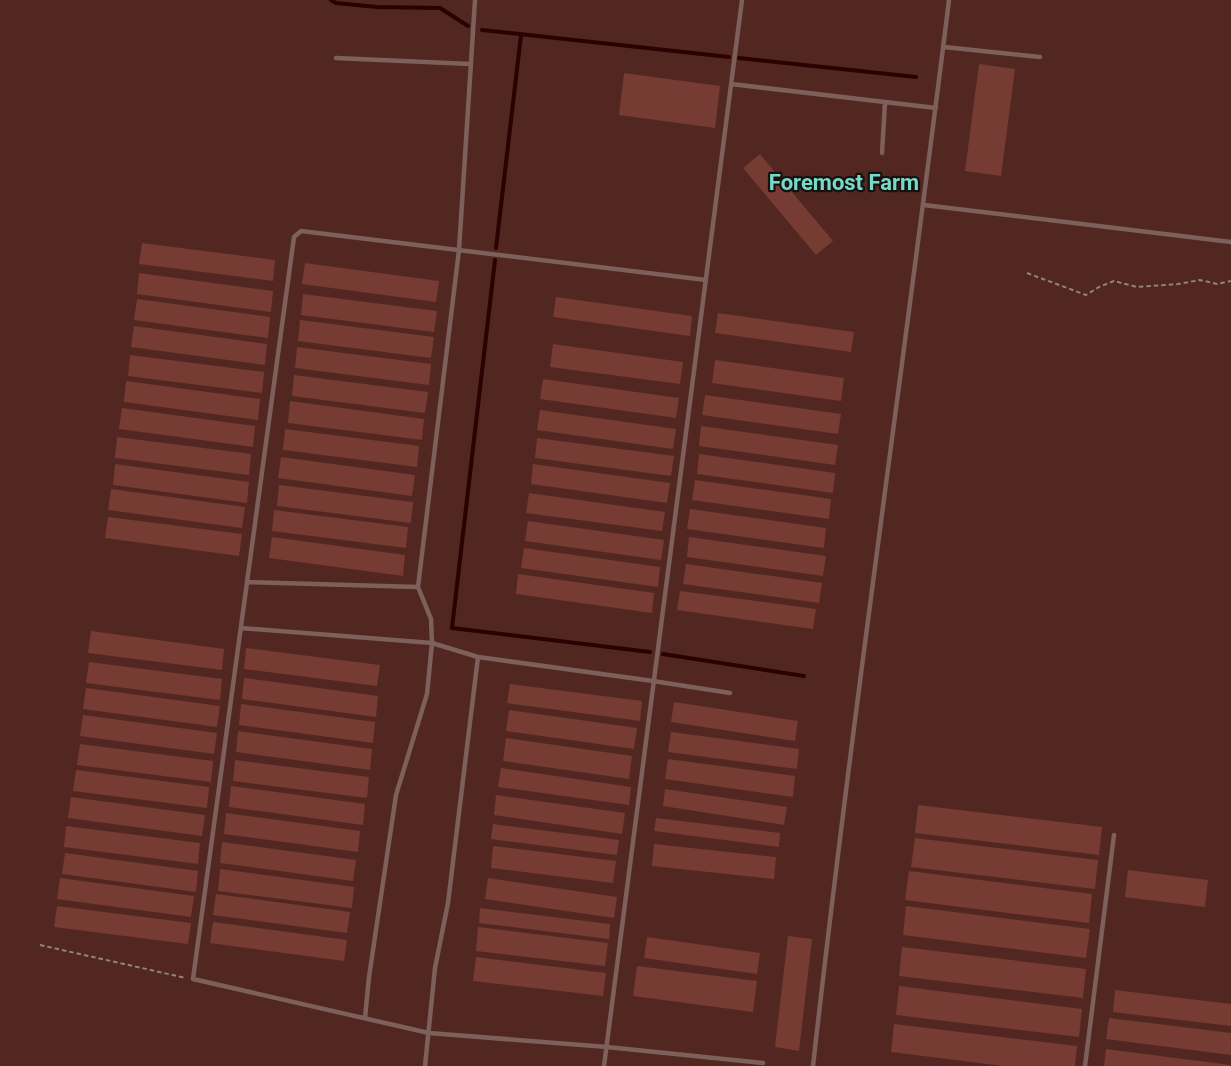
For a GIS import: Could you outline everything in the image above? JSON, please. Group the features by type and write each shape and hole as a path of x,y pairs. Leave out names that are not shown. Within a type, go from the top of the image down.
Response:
{"lane":[{"path":"365,1018 396,795 427,694 432,643 431,619 418,587 459,250 475,0"},
{"path":"604,1066 742,0"},
{"path":"813,1066 838,839 924,205 949,0"},
{"path":"944,47 1040,57"},
{"path":"336,58 470,64"},
{"path":"731,84 936,108"},
{"path":"882,153 885,102"},
{"path":"924,205 1231,242"},
{"path":"706,280 301,231 294,237 193,979 429,1033 607,1047 763,1063"},
{"path":"247,582 418,587"},
{"path":"241,628 432,643 478,657 730,693"},
{"path":"425,1066 435,968 448,903 478,657"},
{"path":"1085,1066 1114,835"}],"path":[{"path":"1027,273 1086,296 1114,281 1137,287 1200,280 1217,284 1231,281"},
{"path":"40,945 193,979"}],"shaded area":[{"path":"0,0 1231,0 1231,1066 0,1066"}],"building":[{"path":"979,64 1015,69 1001,176 965,171"},
{"path":"624,73 720,86 715,128 619,115"},
{"path":"760,154 833,241 816,255 743,168"},
{"path":"142,243 275,260 273,281 139,264"},
{"path":"305,263 439,281 436,302 302,284"},
{"path":"139,273 273,291 271,312 137,294"},
{"path":"303,294 437,311 434,332 301,315"},
{"path":"556,297 692,316 690,336 553,317"},
{"path":"137,299 270,317 268,338 134,320"},
{"path":"718,313 854,332 851,352 715,333"},
{"path":"300,320 434,337 431,358 298,341"},
{"path":"134,326 267,344 265,365 131,347"},
{"path":"553,344 683,362 680,384 550,367"},
{"path":"297,347 431,364 429,385 295,368"},
{"path":"130,355 264,372 262,393 128,376"},
{"path":"715,360 844,378 841,401 712,383"},
{"path":"294,375 428,392 425,413 292,396"},
{"path":"543,379 679,398 676,418 540,399"},
{"path":"126,381 260,399 258,420 124,402"},
{"path":"705,395 841,414 838,434 702,415"},
{"path":"290,401 424,419 422,440 288,423"},
{"path":"122,408 255,426 253,447 119,429"},
{"path":"540,410 676,429 673,449 537,430"},
{"path":"701,426 838,445 835,465 699,446"},
{"path":"285,429 419,446 417,467 283,450"},
{"path":"117,437 251,454 249,475 115,458"},
{"path":"537,438 674,456 671,476 535,458"},
{"path":"699,454 835,473 833,493 697,474"},
{"path":"281,457 415,475 412,496 278,478"},
{"path":"115,464 249,482 247,503 113,485"},
{"path":"533,464 670,483 667,503 531,484"},
{"path":"695,480 831,499 829,519 692,500"},
{"path":"279,485 413,502 411,523 277,506"},
{"path":"111,489 245,507 242,528 108,510"},
{"path":"529,493 665,512 662,531 526,513"},
{"path":"690,509 826,528 824,548 687,529"},
{"path":"274,510 408,527 406,548 272,531"},
{"path":"108,517 242,534 239,556 105,538"},
{"path":"528,521 664,540 661,560 525,541"},
{"path":"272,537 405,555 403,576 269,558"},
{"path":"689,537 826,556 823,576 687,557"},
{"path":"524,548 660,567 658,587 521,568"},
{"path":"686,564 822,583 819,603 683,584"},
{"path":"518,574 654,593 652,613 516,594"},
{"path":"680,591 816,609 813,629 677,610"},
{"path":"91,631 224,649 222,670 88,653"},
{"path":"246,648 380,665 377,686 244,669"},
{"path":"89,662 222,679 220,700 86,683"},
{"path":"244,678 378,696 376,717 242,699"},
{"path":"510,684 642,701 640,721 507,703"},
{"path":"86,688 220,706 217,727 83,709"},
{"path":"674,702 798,721 795,741 671,722"},
{"path":"241,704 375,722 373,743 239,725"},
{"path":"509,710 637,728 634,749 506,731"},
{"path":"83,715 217,733 214,754 80,736"},
{"path":"238,731 372,749 370,770 236,752"},
{"path":"671,732 799,749 797,769 668,752"},
{"path":"506,738 632,756 629,779 503,761"},
{"path":"80,744 213,761 211,782 77,765"},
{"path":"668,759 795,776 793,797 665,779"},
{"path":"235,760 369,777 367,798 233,781"},
{"path":"501,768 631,787 629,805 498,787"},
{"path":"76,770 209,787 207,808 73,791"},
{"path":"231,786 365,804 363,825 229,807"},
{"path":"665,789 787,807 784,825 663,806"},
{"path":"496,795 625,813 622,834 494,815"},
{"path":"71,797 205,815 202,836 68,818"},
{"path":"918,805 1102,827 1099,855 915,833"},
{"path":"226,813 360,831 358,852 224,834"},
{"path":"656,818 780,833 779,847 654,831"},
{"path":"493,824 619,840 617,855 491,839"},
{"path":"66,826 200,843 198,864 64,847"},
{"path":"915,838 1098,860 1095,889 911,867"},
{"path":"222,842 356,860 353,881 220,863"},
{"path":"654,844 776,857 774,879 652,866"},
{"path":"493,846 616,861 613,883 491,868"},
{"path":"65,853 198,871 196,892 62,874"},
{"path":"220,869 354,887 352,908 218,891"},
{"path":"1128,870 1208,880 1205,907 1125,897"},
{"path":"909,871 1092,894 1089,923 905,900"},
{"path":"60,878 194,896 191,917 57,899"},
{"path":"488,878 617,897 614,918 485,899"},
{"path":"216,894 350,912 347,933 213,915"},
{"path":"57,906 191,923 188,944 54,927"},
{"path":"906,906 1090,929 1086,958 903,935"},
{"path":"480,908 610,924 609,939 479,923"},
{"path":"213,922 347,940 344,961 210,943"},
{"path":"478,927 608,943 605,966 476,951"},
{"path":"788,936 812,939 799,1051 775,1047"},
{"path":"647,937 760,953 757,974 644,958"},
{"path":"902,947 1086,969 1083,998 899,976"},
{"path":"476,957 606,973 603,996 473,981"},
{"path":"637,966 757,981 753,1012 633,996"},
{"path":"899,986 1082,1009 1079,1037 896,1015"},
{"path":"1115,990 1231,1004 1231,1026 1113,1012"},
{"path":"1109,1018 1231,1033 1231,1055 1106,1039"},
{"path":"894,1024 1077,1046 1075,1066 1003,1066 891,1052"},
{"path":"1106,1049 1230,1065 1230,1066 1104,1066"}],"waterway":[{"path":"331,0 336,3 377,7 440,8 468,26"},
{"path":"482,30 729,57"},
{"path":"496,248 521,35"},
{"path":"739,58 916,77"},
{"path":"495,260 452,628 650,652"},
{"path":"663,654 804,676"}],"district":[{"name":"Foremost Farm","path":"844,182"}]}
